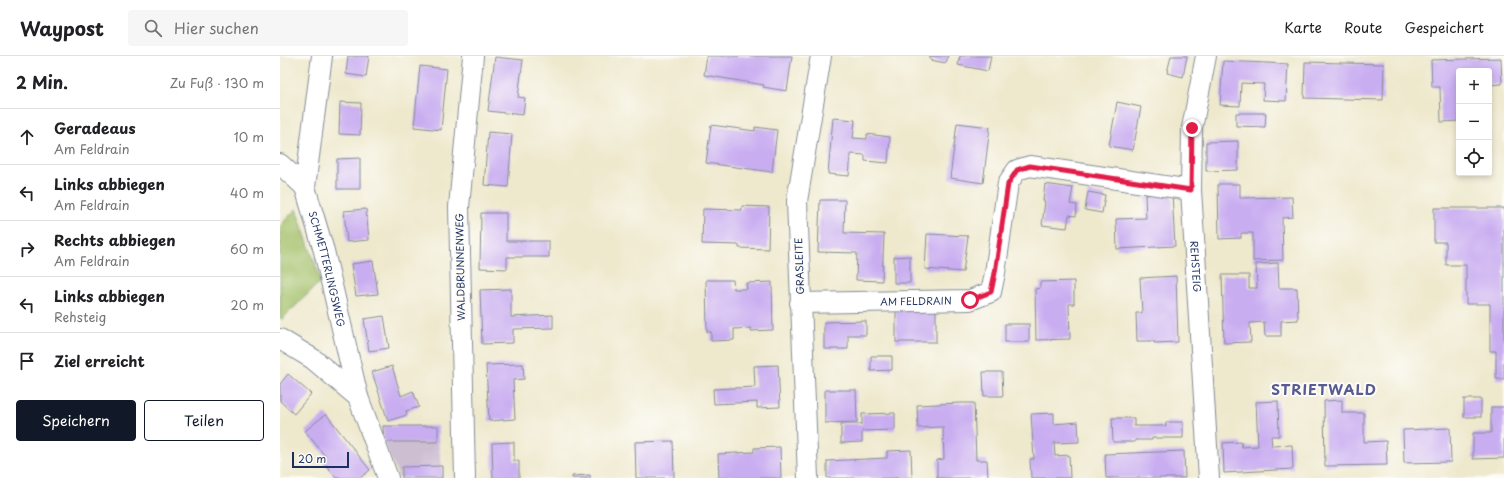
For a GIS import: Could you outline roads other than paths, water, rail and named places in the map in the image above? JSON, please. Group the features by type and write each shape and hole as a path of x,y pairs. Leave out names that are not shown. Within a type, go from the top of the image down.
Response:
{"street":[{"name":"SCHMETTERLINGSWEG","path":"322,56 305,187 324,251 358,397 388,478"},
{"name":"WALDBRUNNENWEG","path":"465,478 459,207 473,56"},
{"name":"GRASLEITE","path":"808,478 797,201 821,56"},
{"name":"REHSTEIG","path":"1206,56 1192,128 1191,190 1208,478"},
{"path":"280,164 305,187"},
{"name":"AM FELDRAIN","path":"800,303 970,300 991,292 1008,184 1017,170 1030,166 1191,190"},
{"path":"280,339 313,359 358,397"}],"district":[{"name":"STRIETWALD","path":"1324,390"}]}
